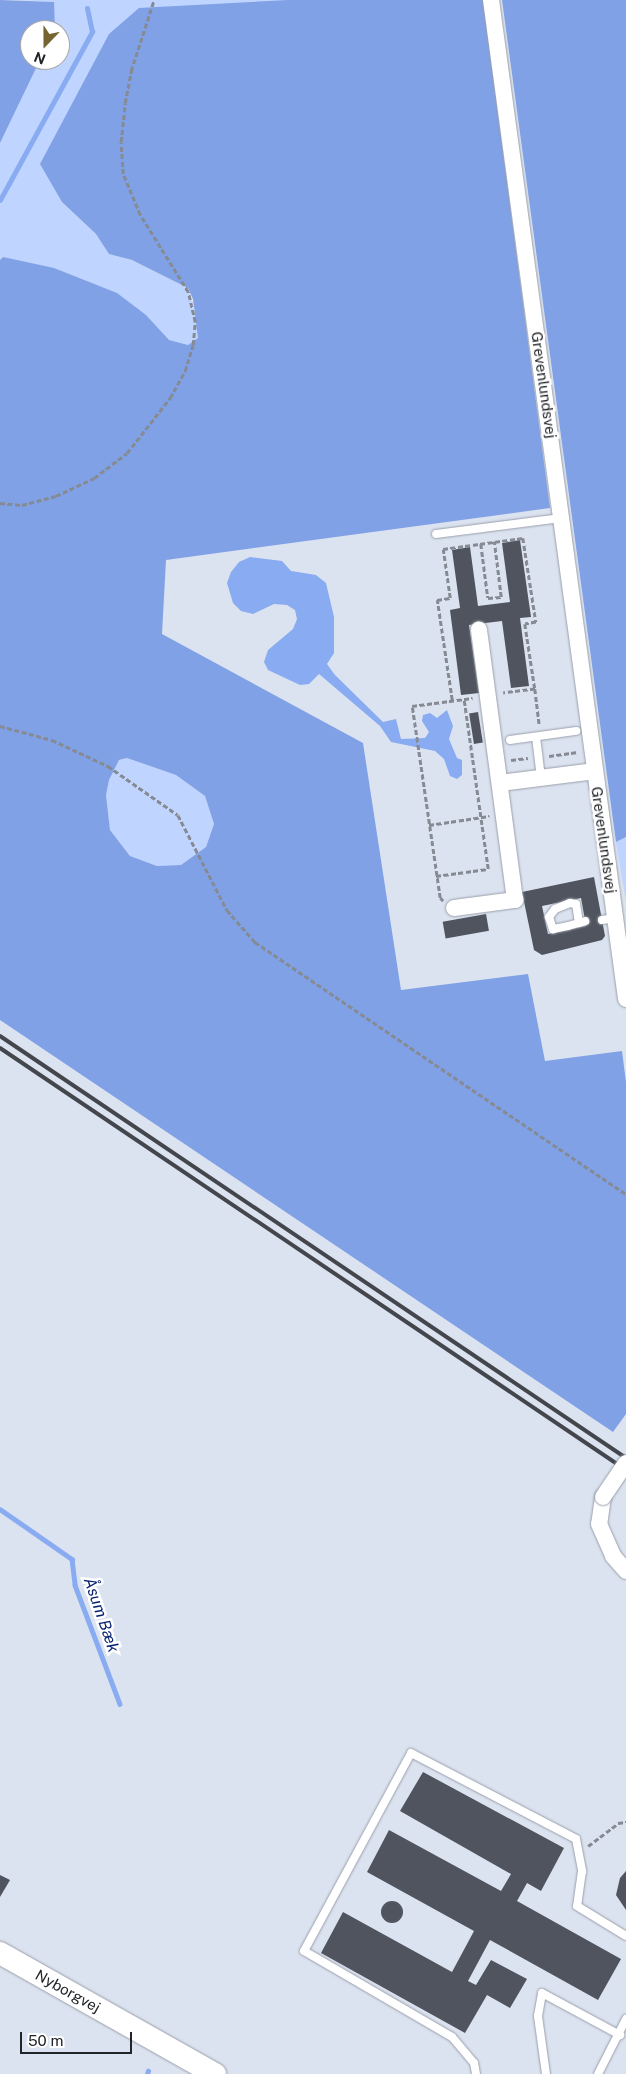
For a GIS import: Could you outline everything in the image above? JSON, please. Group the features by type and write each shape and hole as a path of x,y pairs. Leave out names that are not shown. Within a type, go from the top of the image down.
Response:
{"main road":[{"name":"Nyborgvej","path":"0,1953 214,2074"}],"street":[{"name":"Grevenlundsvej","path":"491,0 595,771 608,919 626,999"},
{"path":"454,908 515,900 480,629"},
{"name":"Grevenlundsvej","path":"500,783 595,771"},
{"path":"626,1463 603,1497 599,1508 601,1532 613,1556 626,1571"}],"lane":[{"path":"436,534 561,518"},
{"path":"510,740 576,732"},
{"path":"538,736 541,778"},
{"path":"476,2074 474,2063 452,2037 304,1951 411,1753 576,1839 582,1870 577,1906 626,1936"},
{"path":"546,2074 538,2016 542,1993 620,2035"},
{"path":"598,2074 620,2035 626,2019"}],"path":[{"path":"0,503 22,505 56,496 94,478 127,453 170,398 185,371 193,345 195,322 188,292 140,215 123,174 121,142 125,103 131,71 154,0"},
{"path":"481,544 488,598 501,597 491,527"},
{"path":"534,689 538,736"},
{"path":"436,876 488,869 464,699"},
{"path":"0,726 52,740 108,766 178,815 227,910 255,942 626,1194"},
{"path":"417,737 440,898 454,908"},
{"path":"429,825 504,814"},
{"path":"579,1853 618,1823 626,1822"}],"shaded area":[{"path":"0,0 54,2 55,20 20,20 20,70 35,70 0,143"},
{"path":"17,0 288,0 62,202 96,234 109,254 132,260 188,288 198,326 198,338 188,345 168,340 146,315 3,257 0,260 0,143 35,70 70,70 70,20 54,20 54,2"},
{"path":"288,0 483,0 550,508 166,560 162,634 363,743 401,990 528,974 545,1061 622,1051 626,1082 626,1414 613,1432 0,1020 0,260 3,257 54,268 117,293 146,315 169,340 188,345 198,338 193,299 188,288 132,260 109,254 96,234 62,202 40,164 109,34 139,8","holes":["127,758 176,775 205,796 214,824 206,847 181,865 157,866 130,856 110,830 106,795 109,780 119,760"]},
{"path":"502,0 626,0 626,837 616,842"},
{"path":"250,557 282,561 291,571 316,575 326,583 334,617 334,653 327,664 335,675 383,722 396,719 401,739 425,738 429,732 422,721 423,715 430,713 437,718 447,710 453,726 449,739 457,758 462,760 462,775 457,779 450,776 444,759 435,751 391,742 380,726 319,674 309,684 300,685 268,670 264,662 268,650 293,629 297,619 295,610 287,605 274,604 253,614 241,611 233,603 227,583 231,572 239,562"},
{"path":"127,758 176,775 205,796 214,824 206,847 181,865 157,866 130,856 110,830 106,795 109,780 118,761"},
{"path":"626,837 626,902 616,842"}],"building":[{"path":"520,540 531,617 520,618 529,686 511,688 502,621 469,625 479,693 461,695 450,610 460,608 452,550 470,547 478,606 510,602 502,543"},
{"path":"478,712 483,743 474,744 469,713"},
{"path":"594,877 605,936 602,940 542,955 534,950 522,892","holes":["581,898 586,926 548,934 542,906"]},
{"path":"486,914 489,931 446,938 443,922"},
{"path":"423,1772 564,1848 541,1891 527,1883 517,1901 621,1959 598,2000 490,1940 468,1981 476,1985 491,1960 527,1979 510,2008 487,1995 465,2033 321,1953 343,1912 452,1972 474,1931 367,1872 389,1830 501,1891 511,1874 400,1811"},
{"path":"626,1871 626,1910 616,1895 620,1878"},
{"path":"0,1875 10,1880 0,1897"},
{"path":"392,1901 400,1904 403,1912 400,1920 392,1923 384,1920 381,1912 384,1904"}],"waterway":[{"name":"Åsum Bæk","path":"0,200 92,32 87,9"},
{"name":"Åsum Bæk","path":"0,1509 72,1559 75,1585 120,1704"}],"railway":[{"path":"0,1036 626,1458"},
{"path":"0,1048 626,1470"}]}
